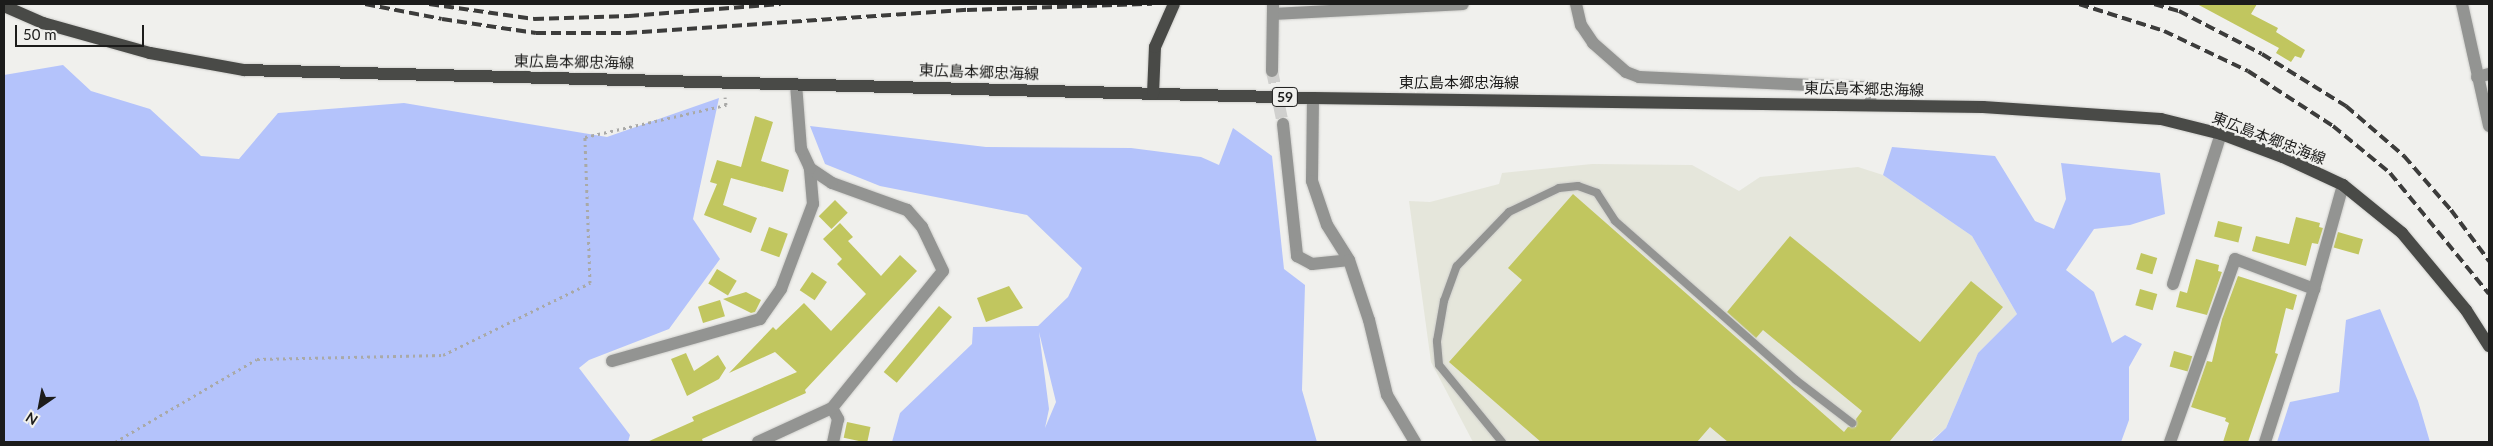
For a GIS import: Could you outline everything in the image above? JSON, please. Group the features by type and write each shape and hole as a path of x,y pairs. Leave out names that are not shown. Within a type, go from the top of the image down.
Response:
{"main road":[{"path":"1153,94 1155,47 1174,4"},
{"name":"東広島本郷忠海線","path":"4,6 43,23 150,53 244,70 1313,98 1983,107 2161,119 2220,134 2284,157 2343,185 2402,232 2466,310 2489,346"}],"street":[{"path":"1272,71 1270,30 1274,9 1463,4"},
{"path":"1576,4 1581,25 1593,43 1626,72 1639,77 1869,88 1871,105"},
{"path":"2462,4 2483,76 2489,126"},
{"path":"612,361 760,319 781,289 813,204 810,168 801,149 796,84"},
{"path":"1313,98 1312,181 1327,225 1349,260 1369,320 1387,395 1414,442"},
{"path":"1282,124 1296,256 1312,264 1349,260"},
{"path":"2173,284 2220,134"},
{"path":"758,442 832,408 943,271 922,227 907,210 832,183 810,168"},
{"path":"2265,442 2314,289 2343,185"},
{"path":"2170,442 2235,259 2314,289"},
{"path":"832,408 838,419 833,442"}],"lane":[{"path":"1502,442 1439,365 1437,341 1444,301 1457,266 1510,212 1559,188 1578,186 1597,193 1616,221 1796,380 1852,423"}],"path":[{"path":"115,442 257,359 443,355 590,283 586,136 726,105 723,82"}],"shaded area":[{"path":"63,65 91,91 150,109 201,156 239,159 278,113 404,103 607,137 719,98 693,219 720,259 669,329 589,360 579,368 630,435 628,442 4,442 4,75"},
{"path":"810,126 986,147 1131,148 1201,157 1219,165 1233,128 1272,156 1284,269 1305,285 1302,390 1317,442 892,442 900,413 972,344 973,327 1038,326 1068,297 1082,268 1027,215 880,186 825,164","holes":["1039,332 1056,402 1045,428 1049,409"]},
{"path":"1892,147 1995,156 2035,221 2054,229 2066,199 2061,163 2160,173 2165,214 2130,225 2094,229 2066,270 2094,292 2112,343 2125,335 2142,344 2129,367 2129,420 2121,442 1931,442 1946,428 1978,353 2017,314 1972,236 1883,175"},
{"path":"1592,164 1692,165 1739,191 1760,177 1858,167 1883,175 1972,236 2017,314 1978,353 1946,428 1929,442 1473,442 1431,362 1409,201 1430,202 1499,184 1502,173"},
{"path":"2380,309 2418,401 2430,442 2277,442 2290,402 2339,392 2346,320"}],"building":[{"path":"2197,4 2257,4 2251,14 2278,28 2276,32 2305,50 2301,58 2295,56 2291,62 2276,53 2279,48"},
{"path":"755,116 773,122 761,161 789,170 783,192 731,178 723,205 757,218 751,233 704,215 717,184 710,182 717,160 741,167"},
{"path":"1573,194 1844,432 1848,427 1856,427 1856,419 1862,411 1763,330 1756,338 1727,312 1790,236 1920,342 1971,281 2003,307 1889,442 1728,442 1710,427 1697,442 1541,442 1449,362 1522,280 1508,268"},
{"path":"835,200 848,213 831,229 819,216"},
{"path":"2296,217 2320,223 2319,227 2323,228 2318,244 2312,243 2306,266 2252,251 2256,236 2289,244"},
{"path":"2218,221 2242,227 2238,243 2214,237"},
{"path":"840,223 853,237 848,241 881,276 900,255 917,271 805,390 806,393 702,439 703,442 647,442 694,421 692,417 797,372 775,352 729,373 773,327 776,330 804,303 831,331 866,294 837,264 842,259 823,239"},
{"path":"769,227 788,234 779,257 760,250"},
{"path":"2338,232 2363,239 2359,255 2334,247"},
{"path":"2141,253 2157,258 2152,274 2136,269"},
{"path":"2196,259 2219,265 2218,271 2222,272 2207,315 2176,307 2180,291 2187,293"},
{"path":"717,269 737,281 728,295 708,284"},
{"path":"812,272 827,282 815,300 800,290"},
{"path":"2238,276 2297,295 2293,310 2286,308 2275,353 2278,354 2248,442 2223,442 2229,423 2225,421 2226,418 2191,407 2207,361 2212,362 2222,319"},
{"path":"1009,286 1023,308 986,322 977,298"},
{"path":"2140,289 2157,294 2153,310 2135,305"},
{"path":"746,292 761,300 755,312 751,313 723,299"},
{"path":"720,300 725,316 703,323 698,307"},
{"path":"939,306 952,317 897,383 884,372"},
{"path":"2174,351 2192,356 2188,372 2170,366"},
{"path":"686,353 694,371 718,355 726,368 719,379 687,396 671,359"},
{"path":"847,422 870,427 867,442 844,438"}],"tunnel":[{"path":"1272,71 1283,124"}],"railway":[{"path":"365,4 442,19 536,33 627,33 967,10 1152,4"},
{"path":"429,4 534,19 629,16 781,4"},
{"path":"2079,4 2164,31 2248,71 2333,126 2390,173 2489,294"},
{"path":"2154,4 2179,11 2262,54 2346,106 2404,156 2451,210 2489,261"}]}
